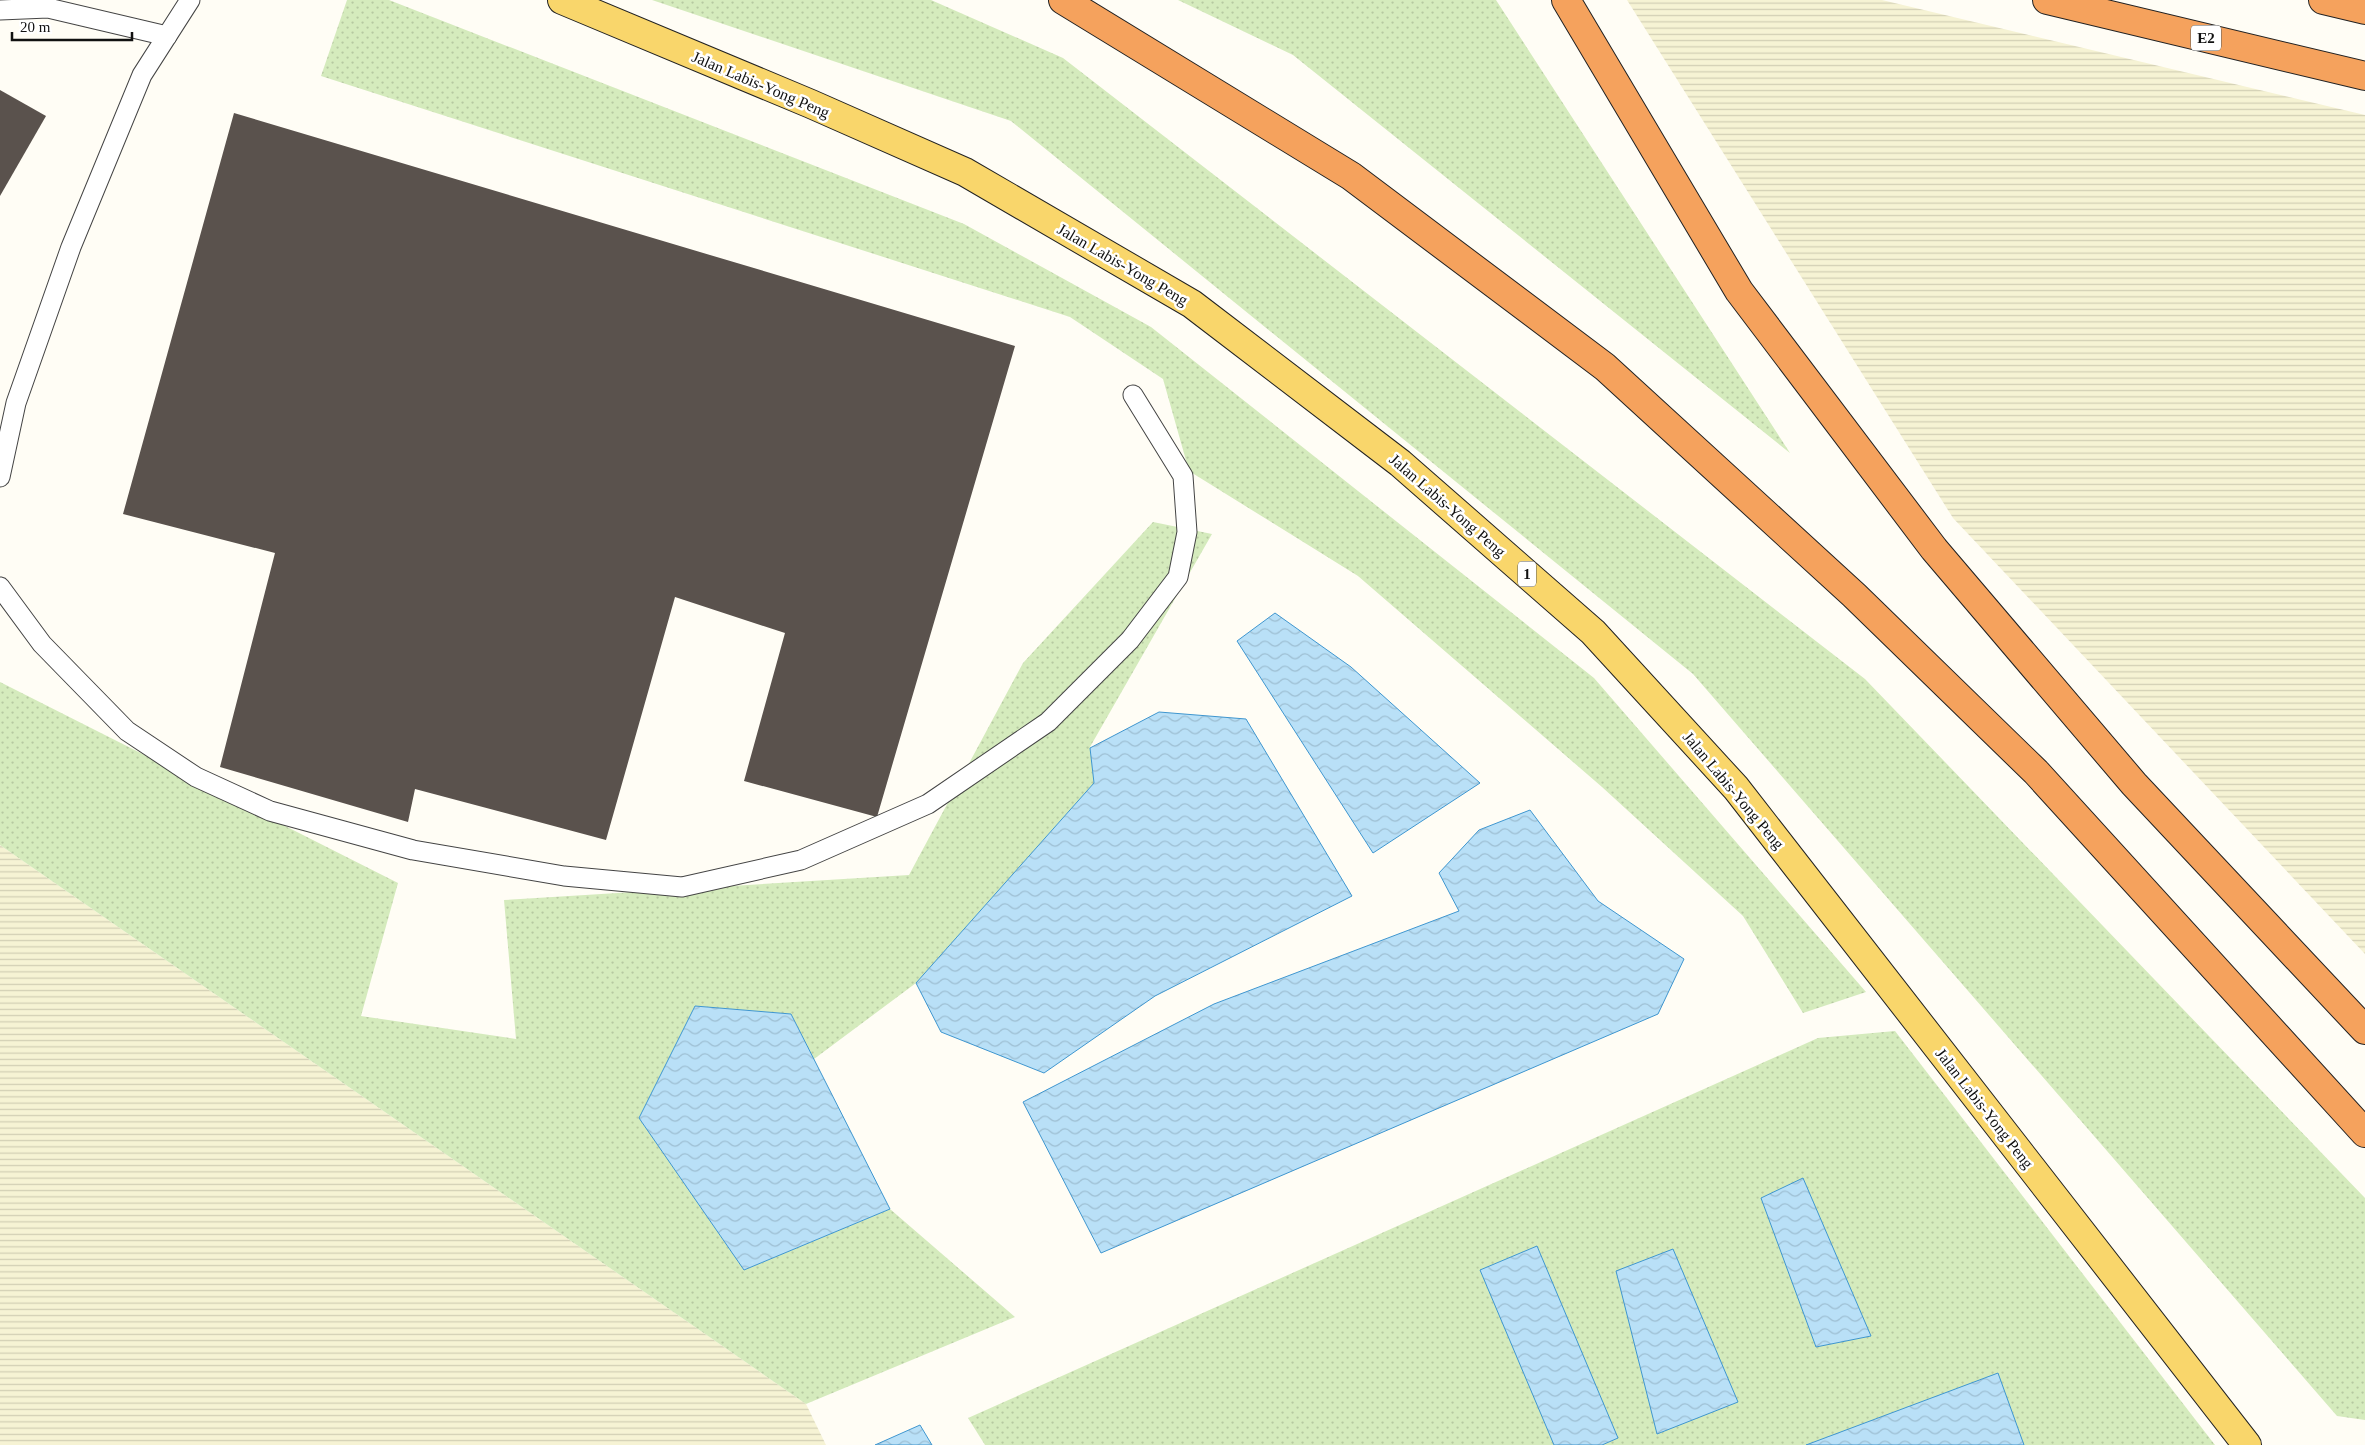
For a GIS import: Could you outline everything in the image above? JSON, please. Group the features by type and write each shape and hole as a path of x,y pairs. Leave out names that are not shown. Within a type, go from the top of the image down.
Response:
{"highway":[{"path":"1063,0 1351,176 1605,367 1854,595 2036,772 2365,1133"},
{"path":"1566,0 1739,292 1934,549 2134,784 2365,1030"},
{"name":"E2","path":"2047,0 2365,76"},
{"path":"2323,0 2365,10"}],"main road":[{"name":"Jalan Labis-Yong Peng","path":"562,0 811,104 965,172 1192,304 1400,463 1593,632 1736,788 2247,1445"}],"lane":[{"path":"1,464 16,403 71,247 142,75 190,0"},
{"path":"0,10 48,8 167,36"},
{"path":"0,587 42,644 127,731 196,777 270,811 413,850 564,876 682,887 800,860 928,804 1048,722 1130,640 1178,578 1186,532 1183,476 1133,395"}],"shaded area":[{"path":"1627,0 1882,0 2365,115 2365,954 1953,518"},
{"path":"0,845 806,1404 826,1445 0,1445"}],"green space":[{"path":"347,0 389,0 964,224 1151,327 1594,678 1866,992 1803,1013 1743,916 1602,787 1358,576 1189,471 1163,379 1070,317 321,76"},
{"path":"652,0 931,0 1063,58 1865,679 2365,1198 2365,1420 2337,1416 1693,674 1011,121"},
{"path":"1178,0 1496,0 1790,453 1293,55"},
{"path":"1153,522 1212,534 1090,747 1094,783 916,983 814,1059 791,1014 695,1006 639,1118 744,1270 890,1209 1015,1317 806,1404 0,845 0,682 398,883 361,1016 516,1039 504,900 909,875 1023,663"},
{"path":"1895,1031 2215,1445 985,1445 968,1418 1818,1038"}],"water":[{"path":"1275,613 1351,667 1480,783 1373,853 1237,641"},
{"path":"1159,712 1246,719 1352,896 1155,996 1044,1073 941,1032 916,983 1094,783 1090,748"},
{"path":"1530,810 1598,901 1684,959 1658,1014 1101,1253 1023,1102 1214,1004 1459,911 1439,873 1479,830"},
{"path":"695,1006 791,1014 890,1209 744,1270 639,1118"},
{"path":"1803,1178 1871,1336 1816,1347 1761,1198"},
{"path":"1537,1246 1618,1438 1602,1445 1554,1445 1480,1270"},
{"path":"1673,1249 1738,1402 1657,1434 1616,1271"},
{"path":"1998,1373 2024,1445 1806,1445"},
{"path":"920,1425 932,1445 875,1445"}],"building":[{"path":"0,90 46,116 0,196"},
{"path":"234,113 1015,346 877,817 744,781 785,633 675,597 606,840 415,789 408,822 220,767 275,553 123,514"}]}
